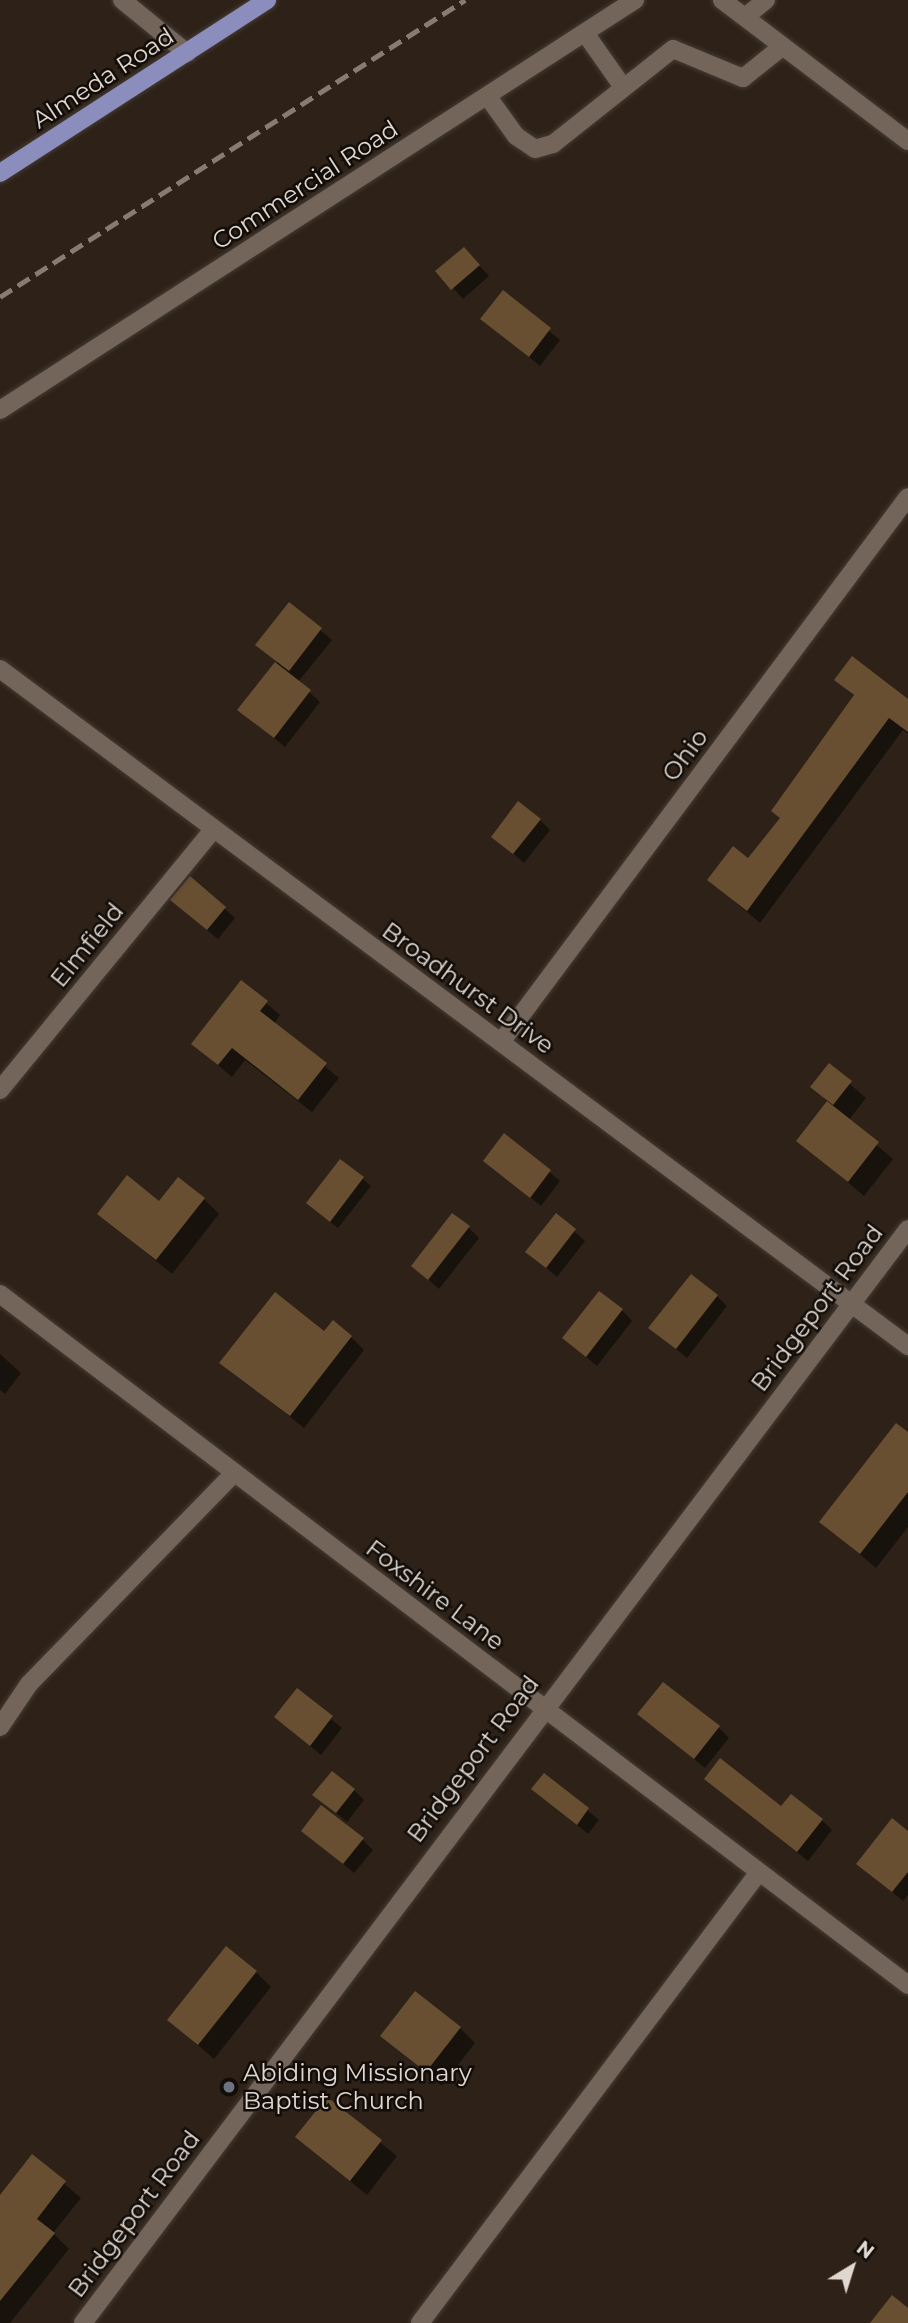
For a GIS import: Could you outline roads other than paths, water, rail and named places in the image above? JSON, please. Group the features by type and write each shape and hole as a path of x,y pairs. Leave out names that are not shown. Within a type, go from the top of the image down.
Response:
{"main road":[{"name":"Almeda Road","path":"0,173 267,0"}],"street":[{"path":"122,0 187,53"},
{"name":"Commercial Road","path":"0,410 635,0"},
{"path":"722,0 908,141"},
{"path":"745,17 766,0"},
{"path":"585,33 623,87"},
{"path":"488,97 516,136 535,149 553,144 673,48 743,78 783,46"},
{"name":"Ohio","path":"501,1042 908,497"},
{"name":"Broadhurst Drive","path":"0,669 908,1346"},
{"name":"Elmfield","path":"0,1090 213,830"},
{"name":"Bridgeport Road","path":"83,2323 542,1708 908,1229"},
{"name":"Foxshire Lane","path":"0,1294 908,1984"},
{"path":"0,1727 29,1684 234,1473"},
{"path":"420,2323 759,1872"}],"railway":[{"path":"0,297 465,0"}],"place":[{"name":"Abiding Missionary Baptist Church","path":"229,2087"}]}
